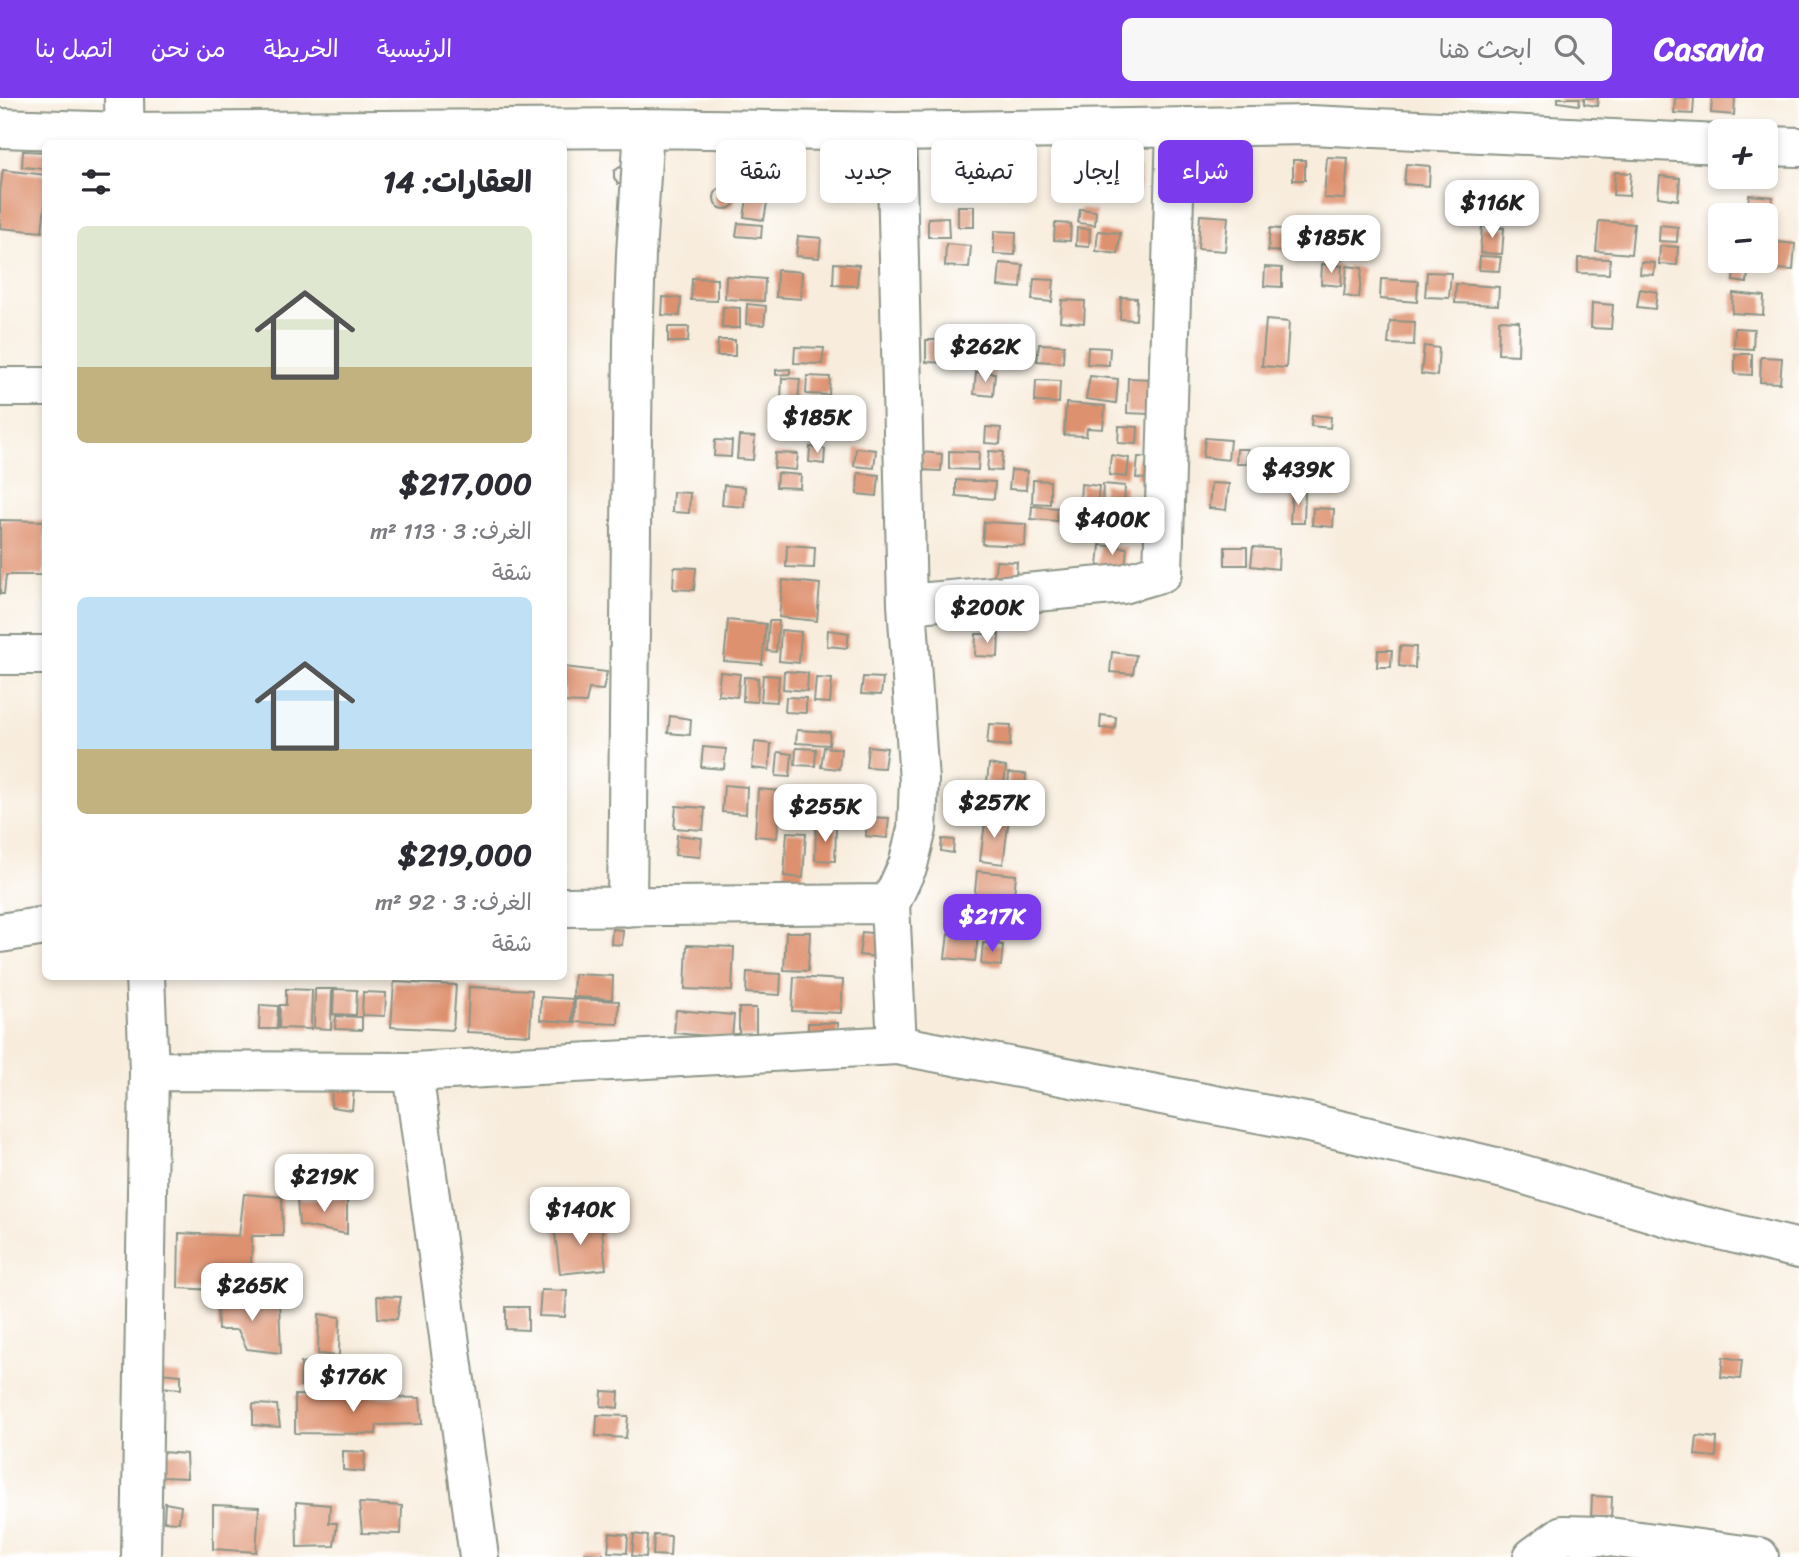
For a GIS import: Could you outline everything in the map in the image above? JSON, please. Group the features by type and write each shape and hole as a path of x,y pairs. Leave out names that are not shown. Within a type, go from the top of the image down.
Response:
{"street":[{"path":"0,128 124,124 370,136 644,128 896,132 1176,128 1311,111 1708,143"},
{"path":"627,907 632,342 644,128"},
{"path":"907,604 1123,584 1163,572 1176,128"},
{"path":"896,132 907,604 919,781 917,829 908,865 890,904 897,1045"},
{"path":"1778,146 1799,147"},
{"path":"0,387 42,387"},
{"path":"0,655 42,656"},
{"path":"567,907 890,904"},
{"path":"0,933 42,927"},
{"path":"141,1557 149,1071 145,980"},
{"path":"149,1071 414,1072 897,1045 1311,1123 1508,1170 1678,1220 1799,1249"},
{"path":"414,1072 479,1557"},
{"path":"1533,1557 1563,1535 1602,1536 1759,1557"}],"building":[{"path":"1558,98 1580,98 1579,105 1558,102"},
{"path":"1584,98 1598,98 1597,106 1584,104"},
{"path":"1675,98 1694,98 1693,114 1674,113"},
{"path":"1712,98 1735,98 1734,115 1711,113"},
{"path":"23,151 42,152 42,169 22,167"},
{"path":"1327,157 1348,158 1345,199 1324,198"},
{"path":"1293,160 1305,160 1305,180 1293,180"},
{"path":"1406,164 1430,166 1429,186 1404,184"},
{"path":"620,167 627,168 625,184 618,184 614,178 614,171"},
{"path":"3,170 42,175 42,232 0,228"},
{"path":"1615,172 1631,173 1629,196 1613,195"},
{"path":"1660,176 1680,178 1678,200 1658,197"},
{"path":"716,192 716,203 734,203 733,206 725,209 717,206 714,198"},
{"path":"1487,195 1503,197 1501,221 1484,219"},
{"path":"1749,195 1773,197 1772,203 1748,203"},
{"path":"746,203 767,203 764,220 744,217"},
{"path":"958,206 974,206 974,227 958,227"},
{"path":"1080,209 1096,211 1095,225 1078,223"},
{"path":"1200,215 1228,217 1225,251 1198,249"},
{"path":"948,217 949,237 928,237 928,218"},
{"path":"1599,221 1634,224 1631,254 1596,251"},
{"path":"738,223 762,225 761,238 736,236"},
{"path":"1055,223 1071,224 1070,241 1054,240"},
{"path":"1660,225 1678,227 1677,242 1659,241"},
{"path":"1482,226 1504,228 1502,254 1480,253"},
{"path":"1077,228 1090,229 1089,247 1076,246"},
{"path":"1270,228 1301,231 1300,244 1288,243 1287,252 1268,251"},
{"path":"994,231 1016,232 1015,255 994,254"},
{"path":"1098,231 1120,233 1118,254 1096,251"},
{"path":"1327,234 1344,236 1342,260 1326,259"},
{"path":"798,236 821,238 819,258 796,256"},
{"path":"1778,242 1795,244 1793,270 1778,269"},
{"path":"946,244 971,246 969,268 945,266"},
{"path":"1660,246 1678,247 1677,265 1659,264"},
{"path":"1480,256 1501,257 1499,271 1479,270"},
{"path":"1578,258 1610,259 1609,274 1578,273"},
{"path":"1641,262 1655,263 1654,275 1640,274"},
{"path":"834,263 859,265 857,286 833,285"},
{"path":"1000,263 1023,265 1021,288 998,286"},
{"path":"1322,264 1342,266 1341,286 1321,284"},
{"path":"1347,266 1362,268 1359,298 1344,296"},
{"path":"1265,267 1282,268 1282,287 1264,286"},
{"path":"777,270 802,272 801,299 776,297"},
{"path":"1427,272 1451,273 1449,298 1425,297"},
{"path":"1734,273 1748,273 1747,283 1733,281"},
{"path":"726,276 765,279 764,301 725,299"},
{"path":"692,278 717,279 717,301 691,300"},
{"path":"1034,279 1054,280 1052,302 1032,300"},
{"path":"1381,279 1418,281 1417,302 1380,299"},
{"path":"1456,284 1499,287 1498,305 1455,303"},
{"path":"1640,289 1657,292 1655,309 1637,307"},
{"path":"1733,293 1764,296 1763,315 1732,313"},
{"path":"663,297 681,298 680,316 662,315"},
{"path":"1121,297 1137,298 1136,320 1120,319"},
{"path":"1062,300 1085,301 1084,323 1060,321"},
{"path":"1592,303 1613,305 1611,329 1591,328"},
{"path":"747,304 766,306 764,325 746,324"},
{"path":"723,307 740,308 740,328 722,328"},
{"path":"1266,320 1289,322 1286,368 1262,366"},
{"path":"1499,320 1519,321 1518,355 1498,354"},
{"path":"1390,321 1415,322 1414,345 1388,344"},
{"path":"668,327 689,327 688,342 668,342"},
{"path":"1735,328 1754,329 1753,349 1734,348"},
{"path":"718,340 735,340 735,356 717,356"},
{"path":"926,340 951,340 949,363 926,362"},
{"path":"1039,344 1064,345 1063,363 1037,361"},
{"path":"1424,346 1439,348 1437,376 1421,374"},
{"path":"795,347 824,348 822,364 794,363"},
{"path":"1088,347 1110,348 1109,365 1087,364"},
{"path":"1735,354 1752,354 1752,375 1735,374"},
{"path":"1761,357 1782,358 1780,383 1760,382"},
{"path":"790,369 790,374 776,375 776,370"},
{"path":"976,372 995,373 993,396 974,394"},
{"path":"807,376 830,377 829,395 806,394"},
{"path":"1090,376 1118,379 1116,403 1086,399"},
{"path":"782,378 800,379 798,401 781,400"},
{"path":"1128,378 1152,379 1150,414 1127,413"},
{"path":"1036,380 1060,381 1059,403 1035,402"},
{"path":"1066,403 1105,406 1103,429 1087,428 1086,436 1064,435"},
{"path":"780,407 812,410 812,421 779,419"},
{"path":"1312,415 1331,417 1330,428 1311,426"},
{"path":"1119,426 1138,427 1137,444 1118,443"},
{"path":"986,427 1001,428 1000,444 985,443"},
{"path":"739,436 755,437 753,460 737,459"},
{"path":"1205,438 1230,440 1228,460 1203,457"},
{"path":"715,440 732,441 731,457 714,456"},
{"path":"810,447 825,449 824,464 809,462"},
{"path":"856,448 876,450 874,468 854,466"},
{"path":"1237,449 1248,449 1247,464 1236,464"},
{"path":"949,451 979,452 978,470 949,469"},
{"path":"989,451 1003,452 1001,471 987,470"},
{"path":"921,452 942,454 941,471 920,470"},
{"path":"775,453 798,454 796,470 774,468"},
{"path":"1111,455 1129,458 1127,477 1109,475"},
{"path":"1138,457 1155,458 1152,480 1136,478"},
{"path":"1249,468 1262,469 1260,482 1249,481"},
{"path":"1267,469 1283,470 1283,488 1267,487"},
{"path":"1011,470 1027,471 1026,490 1009,489"},
{"path":"777,473 801,475 800,488 776,487"},
{"path":"858,473 879,475 877,496 857,494"},
{"path":"956,480 995,482 994,499 956,496"},
{"path":"1033,480 1050,481 1050,504 1032,503"},
{"path":"1211,483 1229,484 1226,510 1209,508"},
{"path":"1081,484 1099,486 1097,505 1080,503"},
{"path":"1103,484 1125,486 1124,506 1102,505"},
{"path":"724,485 745,487 744,507 722,505"},
{"path":"1292,491 1305,491 1304,523 1290,523"},
{"path":"673,492 690,493 689,513 672,512"},
{"path":"1032,506 1058,508 1057,521 1031,519"},
{"path":"1313,508 1334,509 1333,527 1312,525"},
{"path":"0,520 42,521 42,575 6,575 4,594 0,594"},
{"path":"984,522 1026,524 1025,546 982,544"},
{"path":"787,545 815,547 814,568 786,567"},
{"path":"1100,545 1127,548 1125,569 1098,566"},
{"path":"1225,547 1247,547 1247,565 1225,565"},
{"path":"1253,547 1279,549 1278,569 1251,566"},
{"path":"996,561 1017,562 1016,579 994,578"},
{"path":"674,567 696,568 694,590 673,589"},
{"path":"783,580 820,584 817,621 779,617"},
{"path":"728,620 766,624 762,664 724,661"},
{"path":"769,621 779,621 776,652 767,651"},
{"path":"781,630 801,632 799,663 779,661"},
{"path":"828,630 849,633 847,648 827,646"},
{"path":"976,634 999,634 998,657 975,656"},
{"path":"1400,646 1416,647 1415,668 1399,666"},
{"path":"1378,650 1392,650 1391,667 1377,667"},
{"path":"1112,652 1136,655 1133,674 1110,672"},
{"path":"567,667 607,672 603,690 589,689 586,703 567,702"},
{"path":"784,671 808,673 807,691 783,689"},
{"path":"720,672 740,674 737,697 718,695"},
{"path":"763,675 779,676 777,702 761,701"},
{"path":"744,677 758,678 757,702 743,701"},
{"path":"863,677 883,678 881,695 861,694"},
{"path":"816,678 832,679 830,703 814,702"},
{"path":"786,697 806,698 806,713 785,712"},
{"path":"1101,715 1116,717 1115,729 1100,728"},
{"path":"670,716 691,719 690,735 668,733"},
{"path":"989,724 1011,725 1010,746 987,744"},
{"path":"797,730 830,732 829,745 796,743"},
{"path":"755,742 771,744 769,770 752,768"},
{"path":"868,746 887,748 884,768 866,767"},
{"path":"703,747 726,749 724,769 701,767"},
{"path":"824,747 841,749 839,769 821,767"},
{"path":"796,748 816,749 815,766 795,765"},
{"path":"778,752 792,754 790,777 776,776"},
{"path":"989,764 1006,767 1004,784 987,782"},
{"path":"1009,773 1026,774 1025,792 1008,791"},
{"path":"724,785 747,787 746,814 722,812"},
{"path":"758,789 781,791 777,838 755,836"},
{"path":"953,796 974,798 973,817 951,815"},
{"path":"676,806 705,808 703,830 674,828"},
{"path":"986,815 1009,818 1003,864 980,861"},
{"path":"867,817 889,818 887,838 866,836"},
{"path":"816,826 836,827 835,861 815,860"},
{"path":"787,832 806,833 803,878 784,876"},
{"path":"677,835 702,838 700,857 675,855"},
{"path":"942,839 954,840 953,853 941,851"},
{"path":"977,871 1016,875 1012,915 973,911"},
{"path":"612,929 623,930 622,945 611,944"},
{"path":"786,932 810,932 808,971 784,970"},
{"path":"862,932 888,935 886,958 859,955"},
{"path":"948,934 978,937 975,961 945,958"},
{"path":"983,943 1003,945 1001,966 981,964"},
{"path":"687,945 734,947 732,991 685,989"},
{"path":"747,972 781,974 780,995 746,993"},
{"path":"574,974 613,976 612,999 573,997"},
{"path":"794,977 843,980 841,1013 792,1011"},
{"path":"394,982 456,985 453,1030 391,1027"},
{"path":"469,987 532,990 530,1035 467,1032"},
{"path":"286,989 312,990 311,1029 279,1028 280,1005 286,1005"},
{"path":"315,989 332,989 331,1029 314,1028"},
{"path":"334,989 357,990 356,1015 333,1014"},
{"path":"363,992 386,993 385,1016 362,1015"},
{"path":"541,997 573,999 572,1022 540,1020"},
{"path":"575,999 619,1001 618,1024 574,1022"},
{"path":"260,1005 278,1006 277,1029 259,1029"},
{"path":"739,1008 756,1008 756,1037 739,1037"},
{"path":"676,1010 734,1015 732,1038 674,1033"},
{"path":"336,1016 362,1017 362,1030 335,1029"},
{"path":"808,1023 838,1023 838,1038 808,1038"},
{"path":"332,1088 354,1089 352,1110 331,1107"},
{"path":"296,1157 313,1159 316,1182 297,1180"},
{"path":"244,1194 282,1197 283,1236 252,1236 250,1292 178,1288 179,1233 239,1236"},
{"path":"618,1195 619,1221 603,1221 602,1196"},
{"path":"599,1196 601,1219 555,1224 553,1201"},
{"path":"347,1198 347,1234 299,1225 297,1199"},
{"path":"601,1221 606,1269 560,1274 554,1225"},
{"path":"541,1290 567,1291 565,1317 539,1316"},
{"path":"377,1296 401,1297 397,1319 378,1318"},
{"path":"217,1300 279,1301 281,1353 247,1349 238,1330 218,1330"},
{"path":"506,1307 528,1307 528,1330 506,1329"},
{"path":"319,1314 340,1317 339,1356 318,1354"},
{"path":"1723,1357 1742,1360 1740,1379 1721,1377"},
{"path":"301,1363 323,1365 324,1387 300,1386"},
{"path":"159,1373 181,1375 181,1389 159,1387"},
{"path":"602,1391 619,1392 618,1408 601,1406"},
{"path":"295,1395 420,1398 422,1424 377,1425 376,1434 295,1433"},
{"path":"253,1404 277,1405 280,1427 253,1425"},
{"path":"597,1415 628,1416 626,1438 596,1436"},
{"path":"1697,1436 1717,1438 1716,1457 1695,1455"},
{"path":"343,1451 365,1452 364,1472 343,1470"},
{"path":"162,1452 186,1454 187,1478 162,1477"},
{"path":"1592,1496 1612,1497 1611,1519 1591,1518"},
{"path":"296,1502 330,1505 329,1523 337,1523 334,1546 297,1547"},
{"path":"165,1503 181,1506 179,1522 164,1521"},
{"path":"359,1503 402,1506 401,1534 362,1533"},
{"path":"213,1505 259,1507 256,1552 213,1549"},
{"path":"610,1533 628,1535 627,1553 608,1552"},
{"path":"634,1534 648,1536 646,1557 632,1556"},
{"path":"654,1535 671,1536 670,1556 653,1555"},
{"path":"584,1553 603,1554 603,1557 583,1557"}]}
